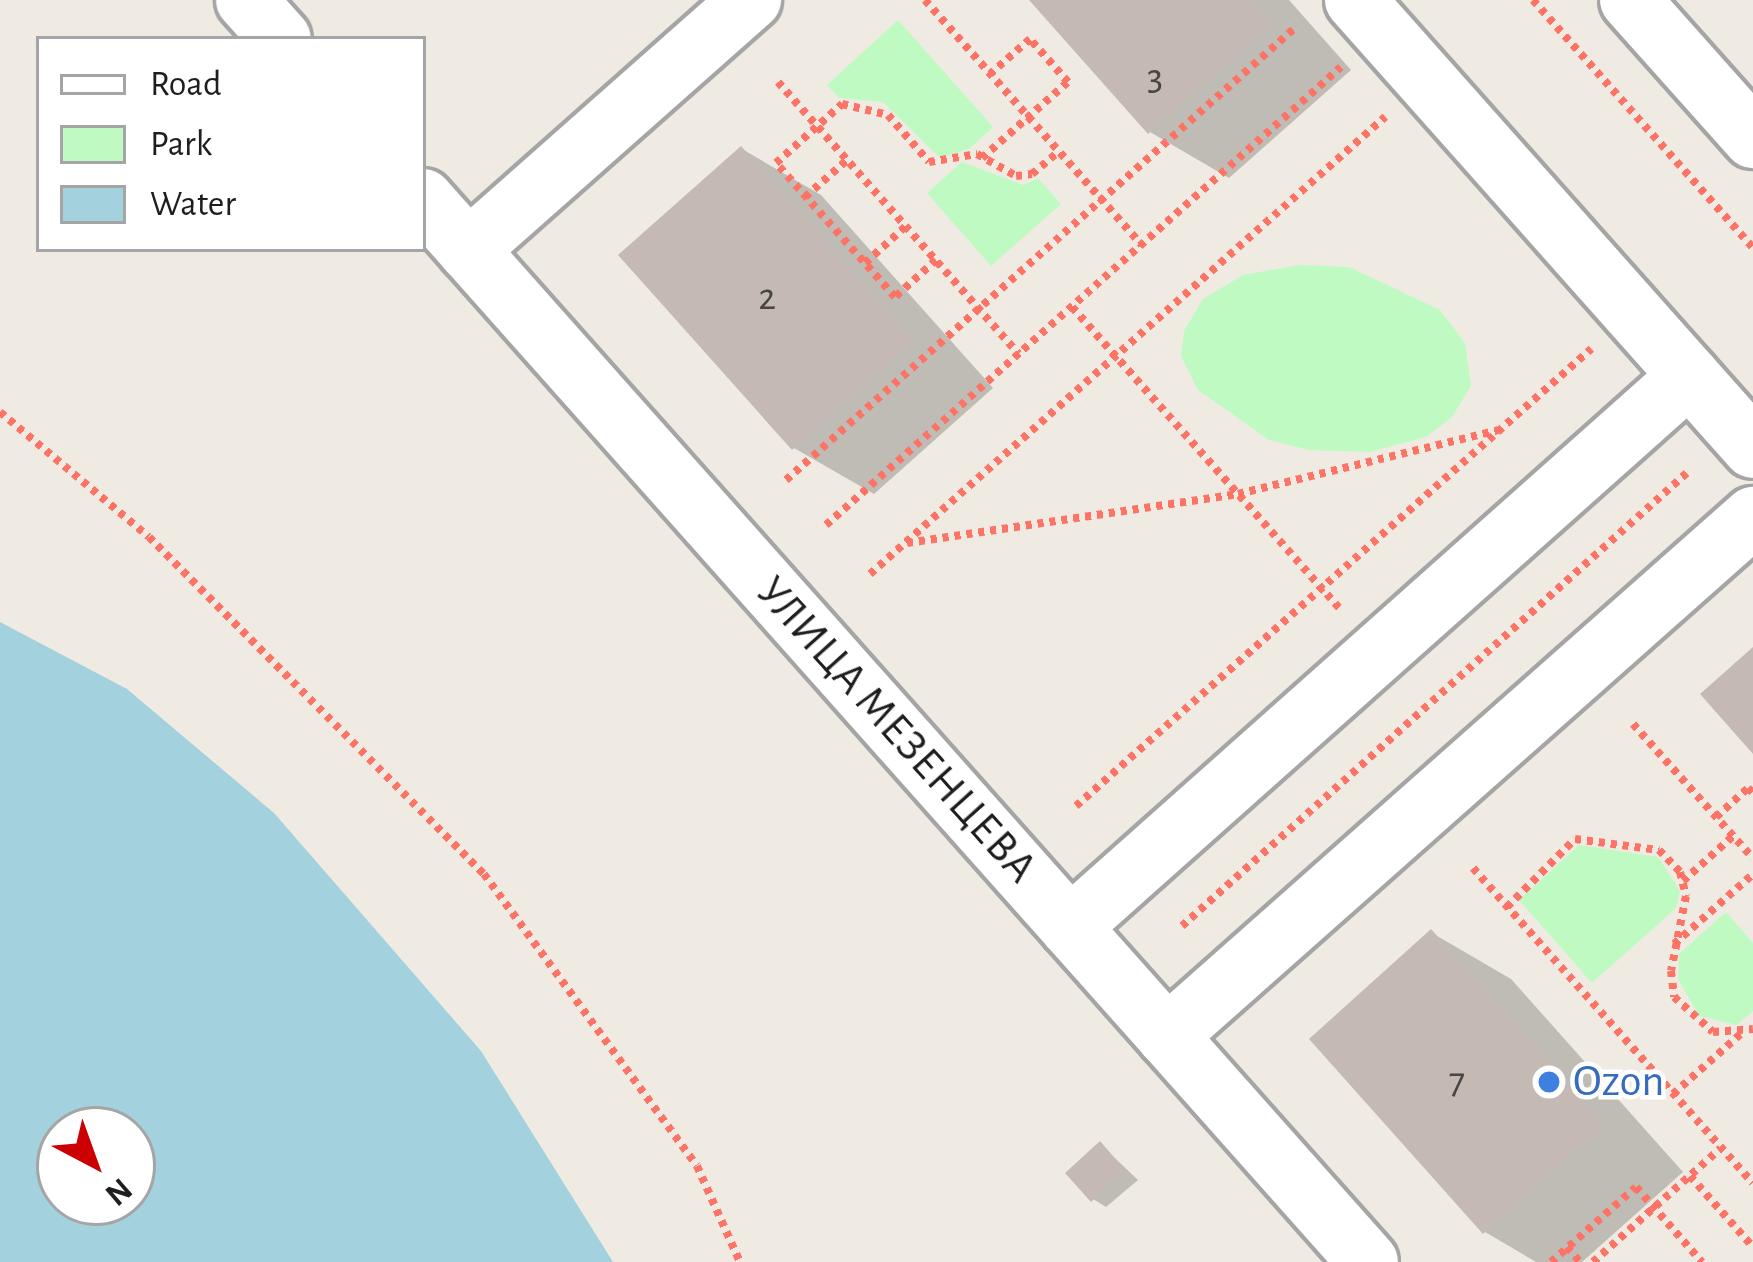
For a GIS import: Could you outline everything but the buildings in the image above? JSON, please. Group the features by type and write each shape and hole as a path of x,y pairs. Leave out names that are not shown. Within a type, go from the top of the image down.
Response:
{"street":[{"path":"246,0 278,36"},
{"path":"469,250 751,0"},
{"path":"1354,0 1753,448"},
{"path":"1630,0 1753,138"},
{"name":"УЛИЦА МЕЗЕНЦЕВА","path":"426,202 1368,1262"},
{"path":"1070,927 1689,376"},
{"path":"1167,1036 1753,517"}],"path":[{"path":"925,0 1142,245"},
{"path":"1533,0 1753,248"},
{"path":"786,480 1297,26"},
{"path":"982,158 1068,82 1030,39 990,74"},
{"path":"826,525 1344,64"},
{"path":"778,82 1019,354"},
{"path":"936,260 895,297 776,164 842,104 868,104 888,115 929,162 982,158 1016,176 1032,174 1059,151"},
{"path":"870,574 1388,114"},
{"path":"806,197 847,160"},
{"path":"865,263 906,226"},
{"path":"1072,307 1354,625"},
{"path":"1076,806 1595,345"},
{"path":"0,412 149,537 484,874 697,1166 740,1262"},
{"path":"905,543 1238,494 1500,430"},
{"path":"1182,926 1690,470"},
{"path":"1634,724 1753,858"},
{"path":"1716,817 1748,788 1753,793"},
{"path":"1733,836 1683,881 1674,944 1674,997 1688,1016 1713,1032 1749,1029"},
{"path":"1507,907 1575,839 1659,850 1683,881"},
{"path":"1472,868 1753,1184"},
{"path":"1674,944 1753,874"},
{"path":"1673,1094 1749,1029"},
{"path":"1593,1262 1721,1148"},
{"path":"1690,1176 1753,1247"},
{"path":"1551,1262 1636,1186 1702,1262"},
{"path":"1567,1247 1580,1262"}],"green space":[{"path":"898,20 993,127 969,149 940,158 883,102 839,98 827,85"},
{"path":"962,162 1023,185 1038,178 1061,204 991,266 927,193"},
{"path":"1299,265 1349,267 1440,310 1465,343 1471,386 1452,417 1426,437 1369,452 1309,450 1269,440 1198,390 1181,356 1184,331 1203,299 1243,275"},
{"path":"1579,845 1658,857 1680,891 1676,908 1592,983 1519,900"},
{"path":"1726,912 1753,943 1753,1011 1737,1025 1699,1016 1678,979 1679,954"}],"water":[{"path":"0,622 127,689 274,813 481,1051 613,1262 0,1262"}],"place":[{"name":"Ozon","path":"1549,1082"}]}
